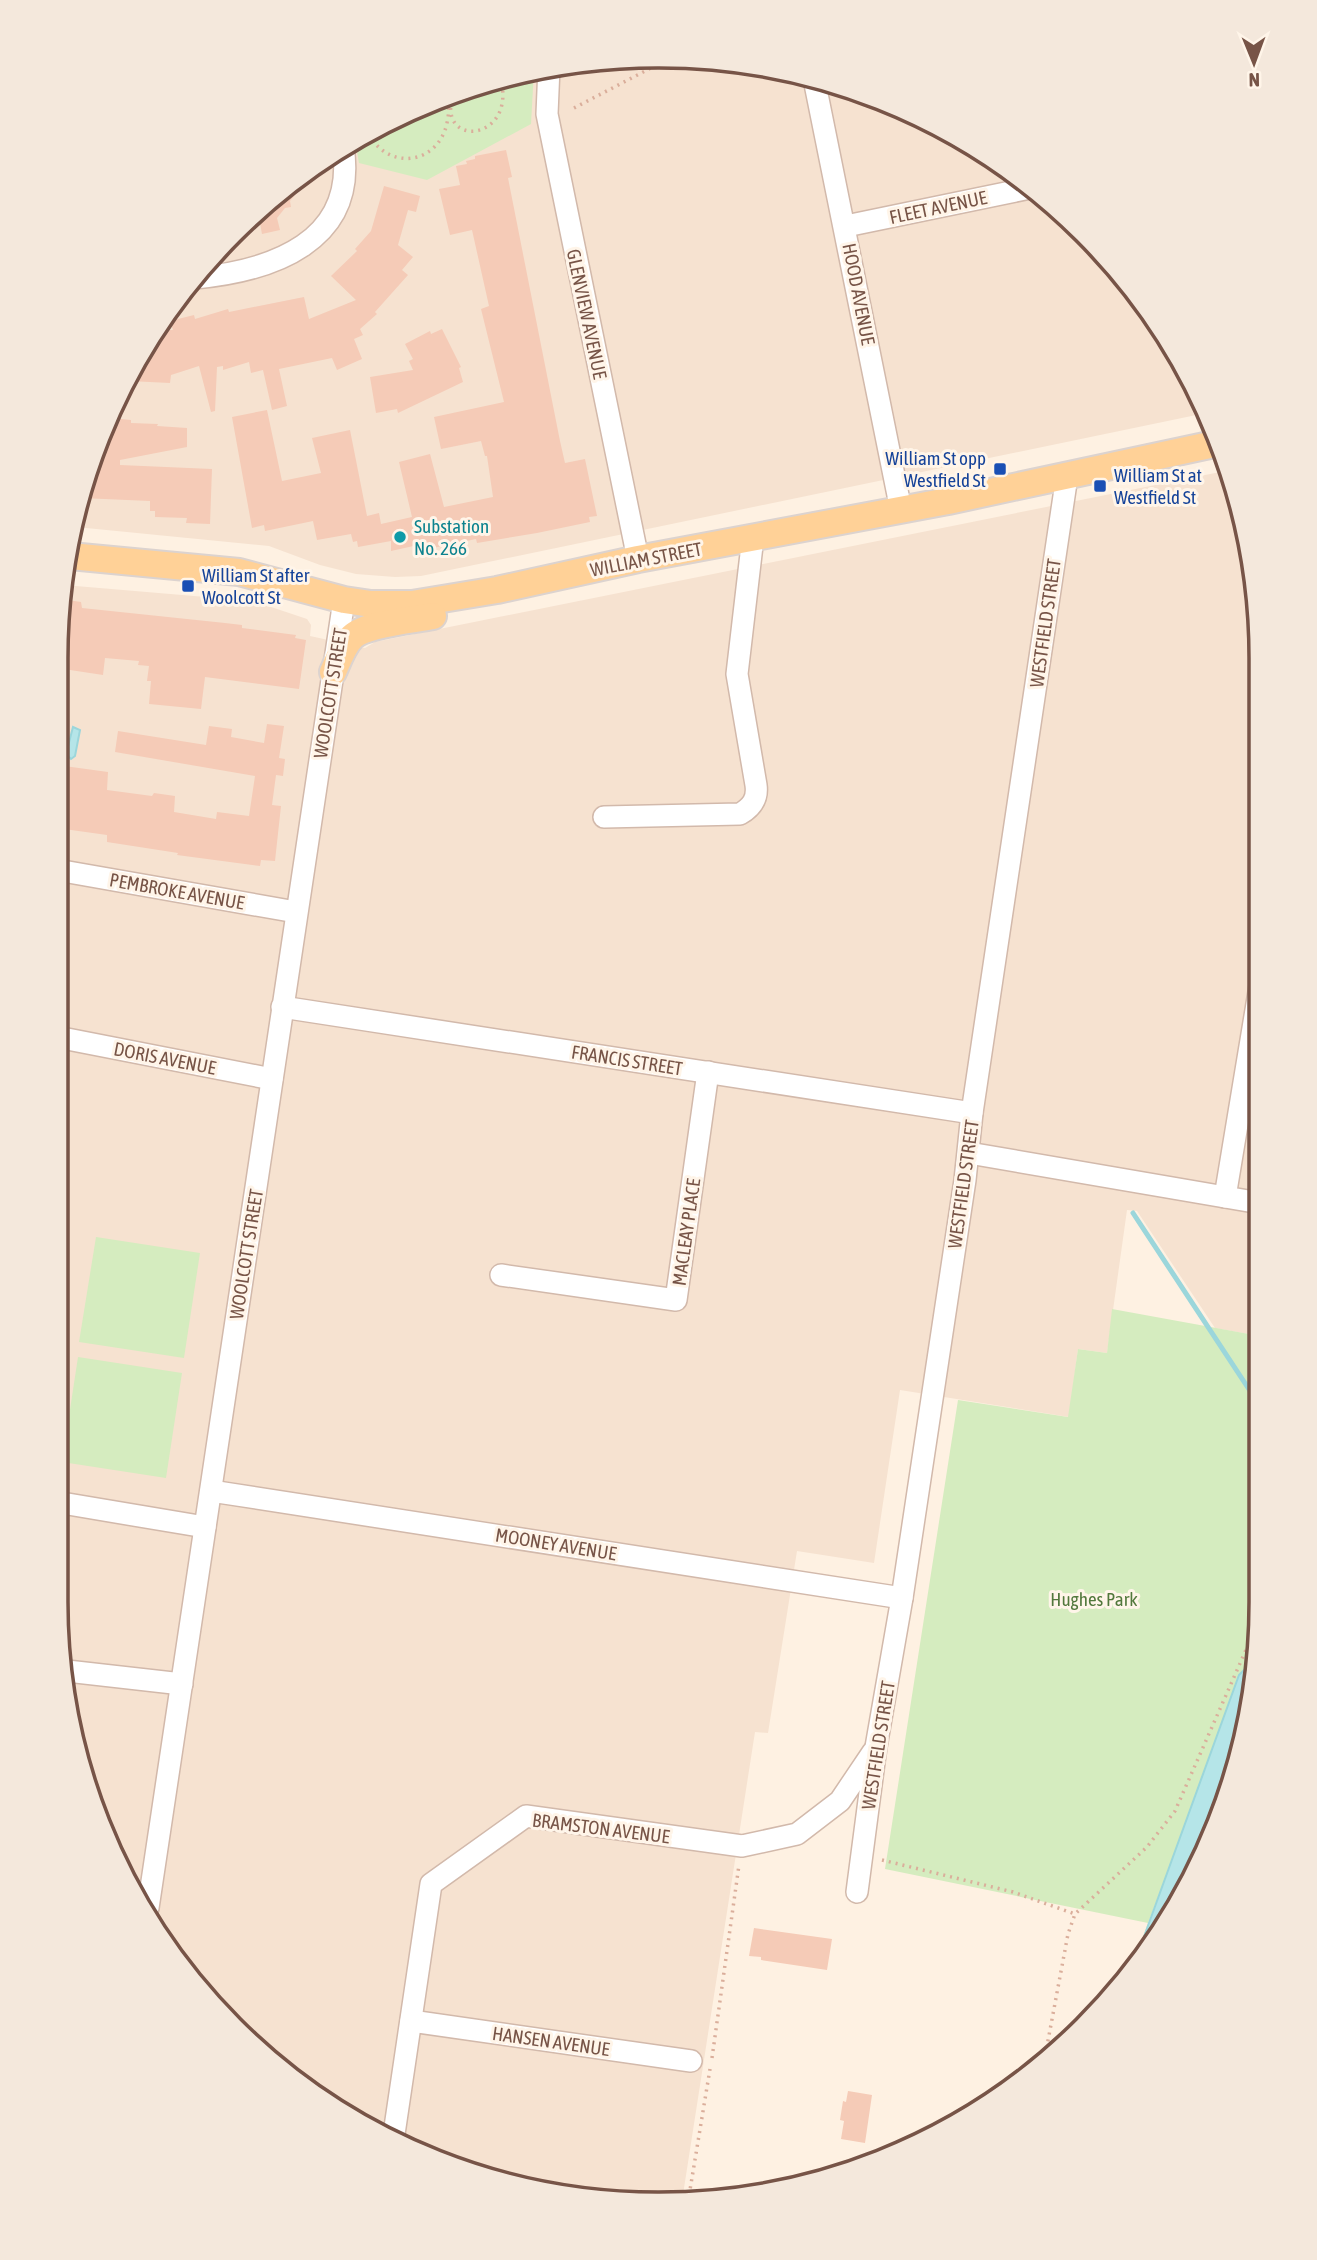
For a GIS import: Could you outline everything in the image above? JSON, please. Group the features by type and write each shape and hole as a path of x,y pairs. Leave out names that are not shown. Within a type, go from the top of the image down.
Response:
{"main road":[{"name":"WILLIAM STREET","path":"77,557 239,572 344,600 371,604 412,604 497,590 638,559 901,510 1208,445"},
{"path":"332,672 350,638 357,633 368,628 479,606 497,590"}],"street":[{"name":"GLENVIEW AVENUE","path":"548,79 547,114 638,559"},
{"name":"HOOD AVENUE","path":"816,90 901,510"},
{"path":"210,275 274,262 295,253 314,239 337,205 345,159"},
{"name":"FLEET AVENUE","path":"845,226 1018,190"},
{"name":"WESTFIELD STREET","path":"857,1892 876,1747 902,1598 969,1153 972,1113 1067,476"},
{"path":"604,817 740,814 754,803 756,785 737,674 754,537"},
{"name":"WOOLCOTT STREET","path":"149,1900 344,600"},
{"name":"PEMBROKE AVENUE","path":"68,872 296,912"},
{"name":"FRANCIS STREET","path":"282,1007 972,1113"},
{"name":"DORIS AVENUE","path":"68,1039 272,1079"},
{"path":"1225,1197 1249,1052"},
{"name":"MACLEAY PLACE","path":"501,1275 676,1300 708,1072"},
{"path":"969,1153 1249,1201"},
{"name":"MOONEY AVENUE","path":"211,1491 902,1598"},
{"path":"68,1504 205,1527"},
{"path":"72,1672 182,1684"},
{"name":"BRAMSTON AVENUE","path":"395,2130 432,1884 526,1816 742,1846 797,1834 840,1801 876,1747"},
{"name":"HANSEN AVENUE","path":"411,2021 691,2061"}],"path":[{"path":"574,108 650,68"},
{"path":"450,107 456,123 463,130 484,130 501,110 502,89"},
{"path":"373,142 387,153 402,158 418,157 435,148 441,140 450,107"},
{"path":"1047,2046 1068,1934 1075,1914 1147,1847 1175,1811 1246,1649"},
{"path":"862,1856 1013,1892 1075,1914"},
{"path":"690,2190 715,2043 740,1860"}],"shaded area":[{"path":"658,68 736,73 774,80 811,88 884,113 954,147 1018,190 1076,241 1102,269 1127,299 1170,363 1196,415 421,576 356,574 320,565 269,546 83,528 113,433 147,363 168,331 190,299 241,241 299,190 363,147 433,113 469,100 506,88 581,73"},
{"path":"1218,472 1237,543 1244,581 1249,658 1249,1334 1215,1328 1137,1211 1127,1210 1107,1353 1078,1349 1069,1417 900,1390 874,1563 797,1551 768,1733 755,1732 684,2191 658,2192 581,2187 506,2172 433,2147 397,2131 363,2113 299,2070 241,2019 215,1991 190,1961 147,1897 113,1827 88,1754 80,1717 73,1679 68,1602 68,658 73,586 253,601 307,619 311,625 310,636 365,648 375,642"}],"green space":[{"path":"533,82 531,124 427,180 359,163 357,151 397,129 469,100"},
{"path":"96,1237 200,1253 184,1358 79,1342"},
{"name":"Hughes Park","path":"1112,1309 1249,1334 1249,1602 1245,1672 1148,1923 885,1869 958,1400 1068,1417 1078,1349 1107,1353"},
{"path":"78,1357 182,1373 166,1478 68,1463 68,1423"},
{"path":"1148,1923 1151,1926 1142,1939"}],"water":[{"path":"73,727 80,730 75,756 71,759 68,756"},
{"path":"1245,1669 1229,1754 1204,1827 1170,1897 1144,1936 1239,1675"}],"building":[{"path":"506,150 512,177 508,178 565,463 585,459 597,516 589,517 590,522 537,533 477,543 476,539 419,551 418,545 391,551 391,541 358,547 351,534 317,540 313,521 265,531 264,525 252,528 232,417 267,410 282,481 321,473 312,438 350,430 367,516 379,513 381,524 412,517 399,462 430,454 444,507 493,497 487,456 481,441 441,449 434,417 504,402 481,309 489,306 472,230 450,235 439,189 460,185 456,166 467,164 466,161 475,159 475,156"},
{"path":"384,186 420,196 416,212 408,210 398,245 413,257 402,270 408,275 375,312 377,314 360,329 363,335 354,339 362,359 337,370 332,358 279,369 287,406 272,410 263,370 251,373 249,362 223,370 223,366 217,367 215,411 211,412 199,366 171,375 170,383 137,381 169,330 173,330 172,326 176,320 194,315 195,319 228,309 229,312 304,297 309,319 356,300 331,276 357,251 355,249 371,231"},
{"path":"299,190 290,201 291,207 285,208 277,218 280,230 262,234 260,223"},
{"path":"442,329 461,367 459,368 463,382 398,413 397,409 376,413 370,377 413,370 409,361 413,359 405,344 430,331 431,334"},
{"path":"119,419 131,420 131,423 187,428 187,447 120,460 120,465 212,469 210,524 186,523 187,518 155,517 155,511 150,511 150,501 90,498"},
{"path":"71,601 81,602 82,608 242,625 242,628 296,635 295,638 306,640 299,689 205,677 201,709 149,704 149,666 138,665 139,661 105,658 103,675 68,670"},
{"path":"267,724 284,726 279,758 285,759 283,776 276,775 272,805 281,806 275,861 261,860 260,866 177,855 178,853 107,842 107,835 68,830 68,767 108,772 107,790 175,796 174,812 216,819 217,812 249,816 255,776 115,752 118,731 206,745 209,726 232,729 231,737 264,743"},
{"path":"754,1928 832,1939 827,1970 749,1956"},
{"path":"848,2091 872,2095 865,2143 841,2139 844,2121 840,2120 843,2101 846,2102"}],"waterway":[{"path":"1133,1213 1249,1389"}],"place":[{"name":"William St opp Westfield St","path":"1000,469"},
{"name":"William St at Westfield St","path":"1100,486"},
{"name":"Substation No. 266","path":"400,537"},
{"name":"William St after Woolcott St","path":"188,586"}]}
